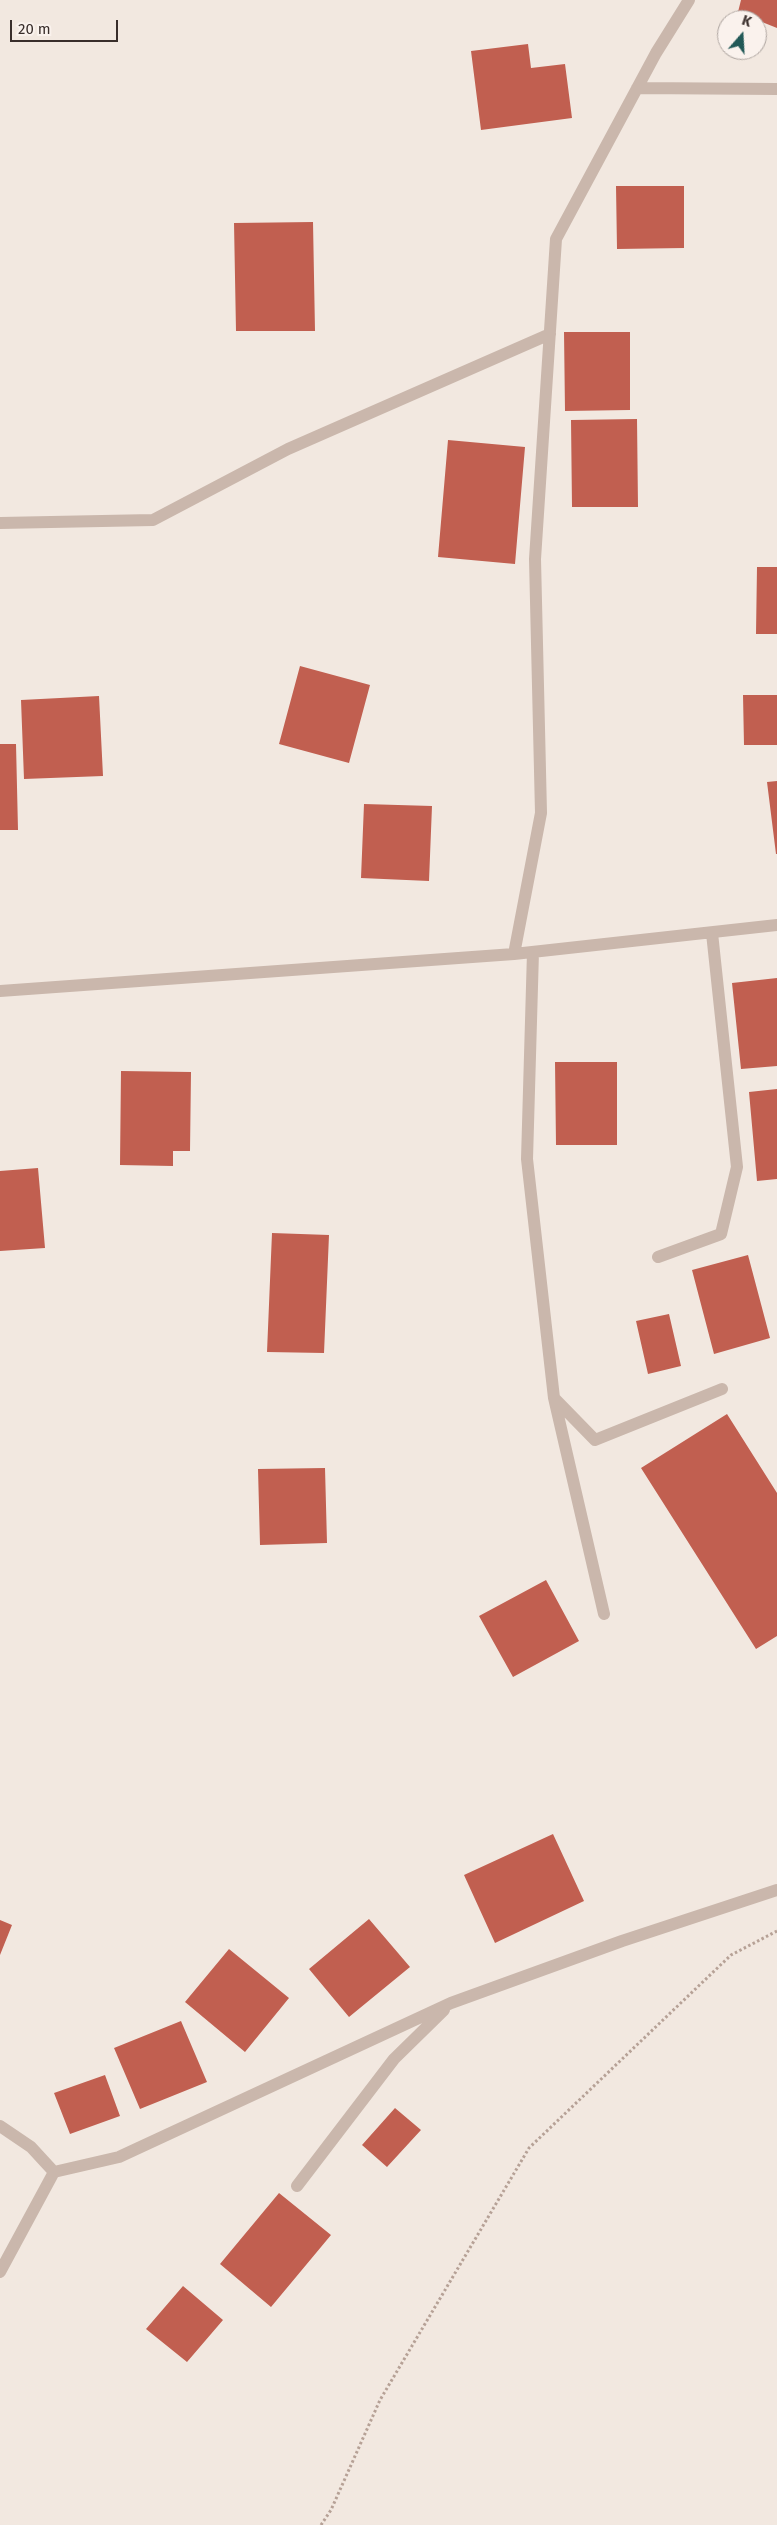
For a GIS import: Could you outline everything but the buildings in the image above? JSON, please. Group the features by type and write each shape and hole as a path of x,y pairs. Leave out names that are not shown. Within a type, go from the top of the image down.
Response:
{"street":[{"path":"514,954 540,813 535,559 556,239 637,88 689,0"},
{"path":"637,88 777,88"},
{"path":"0,523 153,520 288,449 550,334"},
{"path":"0,991 514,954 777,925"},
{"path":"658,1257 721,1234 737,1167 712,932"},
{"path":"533,952 527,1159 554,1398 604,1614"},
{"path":"554,1398 595,1440 722,1389"},
{"path":"0,2272 54,2172 119,2157 451,2003 622,1941 777,1890"},
{"path":"296,2186 394,2059 451,2003"},
{"path":"0,2126 31,2148 54,2172"}],"path":[{"path":"321,2525 331,2510 380,2400 529,2148 731,1955 777,1931"}]}
